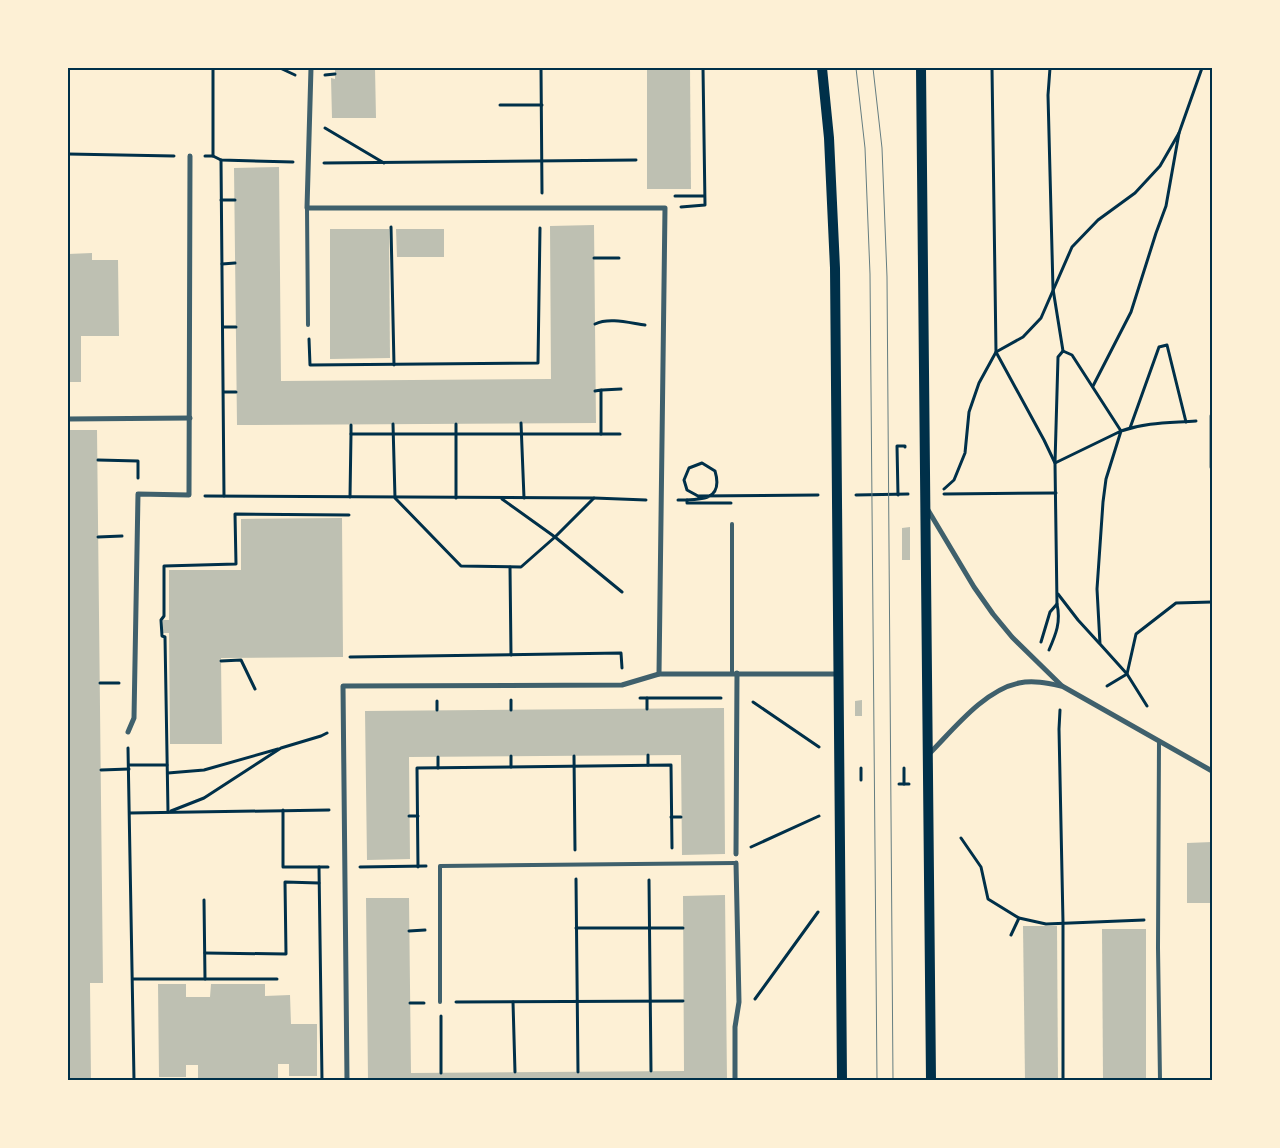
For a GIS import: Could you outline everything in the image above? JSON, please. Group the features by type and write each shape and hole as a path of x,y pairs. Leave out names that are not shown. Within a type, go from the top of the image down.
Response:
{"main road":[{"path":"822,68 829,138 834,239 842,1080"},
{"path":"922,68 931,1080"}],"street":[{"path":"311,68 308,208 665,208 659,674"},
{"path":"128,732 134,718 138,494 190,495 190,156"},
{"path":"1212,416 1212,467"},
{"path":"68,419 190,418"},
{"path":"926,507 974,587 993,614 1012,636 1062,686 1212,770"},
{"path":"734,673 736,854"},
{"path":"348,1080 343,686 622,685 659,674 838,674"},
{"path":"928,755 976,707 1001,690 1020,683 1040,682 1062,686"},
{"path":"734,1080 735,1027 739,1002 736,863"}],"lane":[{"path":"308,208 308,325"},
{"path":"732,524 734,673"},
{"path":"1159,741 1158,948 1160,1080"},
{"path":"440,1002 440,866 736,863"}],"path":[{"path":"213,68 213,156"},
{"path":"541,68 542,162"},
{"path":"665,208 705,205 703,68"},
{"path":"992,68 996,352 1055,463"},
{"path":"1049,651 1058,630 1059,614 1057,604 1055,463 1058,357 1063,351 1053,289 1048,94 1050,68"},
{"path":"926,507 954,480 966,453 969,412 979,383 996,352 1023,337 1041,318 1072,247 1098,220 1135,192 1160,166 1178,134 1202,68"},
{"path":"500,105 542,105"},
{"path":"1092,387 1131,312 1166,206 1178,134"},
{"path":"68,154 213,156 221,160 308,163 636,160"},
{"path":"221,160 224,496"},
{"path":"221,200 235,200"},
{"path":"392,227 394,365"},
{"path":"310,358 310,365 538,363 540,228"},
{"path":"594,258 619,258"},
{"path":"222,264 235,264"},
{"path":"595,324 620,321 645,325"},
{"path":"223,327 236,326"},
{"path":"1130,428 1160,347 1167,345 1186,422"},
{"path":"1063,351 1072,355 1122,431"},
{"path":"595,391 621,389"},
{"path":"601,390 601,434"},
{"path":"224,392 236,392"},
{"path":"1055,463 1130,428 1157,423 1202,421"},
{"path":"521,423 524,498"},
{"path":"350,497 351,424"},
{"path":"393,424 394,498 460,566 521,567 555,537 594,498"},
{"path":"456,424 456,498"},
{"path":"1100,644 1097,589 1103,502 1106,479 1122,431"},
{"path":"351,434 620,434"},
{"path":"897,446 898,495"},
{"path":"98,460 138,461 138,494"},
{"path":"676,500 702,500 716,491"},
{"path":"1041,492 1056,493"},
{"path":"190,495 649,500"},
{"path":"501,498 555,537 622,592"},
{"path":"686,500 687,503 732,503"},
{"path":"168,812 165,637 162,636 161,620 164,616 164,566 236,564 235,514 349,515"},
{"path":"98,537 138,535"},
{"path":"510,567 511,655"},
{"path":"1058,594 1078,620 1127,674 1147,706"},
{"path":"1107,686 1127,674 1136,634 1142,629 1176,603 1212,602"},
{"path":"1041,643 1050,612 1057,604"},
{"path":"350,657 622,653"},
{"path":"221,661 241,660 255,689"},
{"path":"647,698 647,708"},
{"path":"747,698 819,747"},
{"path":"511,699 511,710"},
{"path":"437,700 437,710"},
{"path":"1060,710 1063,1080"},
{"path":"168,773 204,770 321,736 343,724"},
{"path":"168,812 204,798 281,748"},
{"path":"648,755 648,765"},
{"path":"511,756 511,767"},
{"path":"574,756 578,1072"},
{"path":"438,757 438,768"},
{"path":"101,770 129,765 167,766"},
{"path":"129,765 134,1080"},
{"path":"418,867 417,768 648,765 671,765 672,864"},
{"path":"861,768 861,784"},
{"path":"904,768 904,784"},
{"path":"899,784 915,784"},
{"path":"283,810 283,867 319,867 322,1080"},
{"path":"130,812 344,810"},
{"path":"410,816 418,816"},
{"path":"736,854 819,816"},
{"path":"671,817 681,817"},
{"path":"961,838 981,867 988,899 1019,918 1046,924 1159,920"},
{"path":"649,864 651,1071"},
{"path":"345,867 426,866"},
{"path":"204,953 286,954 285,882 319,883"},
{"path":"204,900 204,980"},
{"path":"735,1027 818,912"},
{"path":"1011,935 1019,918"},
{"path":"576,928 683,928"},
{"path":"133,979 276,979"},
{"path":"410,1003 684,1001"},
{"path":"440,1002 441,1073"},
{"path":"513,1002 515,1072"}],"building":[{"path":"331,68 375,68 376,118 332,118 331,78 335,79 335,70 331,70"},
{"path":"647,68 690,68 691,189 647,189"},
{"path":"279,167 281,381 551,379 550,226 594,225 596,423 237,425 234,168"},
{"path":"330,229 389,229 390,358 330,359"},
{"path":"396,229 444,229 444,257 397,257"},
{"path":"92,253 92,260 118,260 119,336 81,336 81,382 68,382 68,254"},
{"path":"68,430 97,430 103,983 90,983 91,1080 68,1080"},
{"path":"342,518 343,657 221,658 222,744 170,744 169,633 163,633 163,620 169,620 169,570 241,570 241,519"},
{"path":"910,527 910,560 902,560 902,528"},
{"path":"862,700 862,716 855,716 855,701"},
{"path":"724,708 725,854 682,855 681,755 409,757 410,859 367,860 365,711"},
{"path":"1212,842 1212,903 1187,903 1187,843"},
{"path":"725,895 727,1080 368,1080 366,898 409,898 411,1073 684,1071 683,896"},
{"path":"1023,926 1057,926 1058,1080 1025,1080"},
{"path":"1102,929 1146,929 1146,1080 1103,1080"},
{"path":"158,984 186,984 186,997 210,997 211,984 265,984 265,996 290,995 291,1024 317,1024 317,1076 289,1076 289,1064 278,1064 278,1080 198,1080 198,1065 186,1065 186,1077 159,1077"}],"tram line":[{"path":"856,68 865,148 870,274 877,1080"},
{"path":"873,68 882,148 887,277 893,1080"}]}
